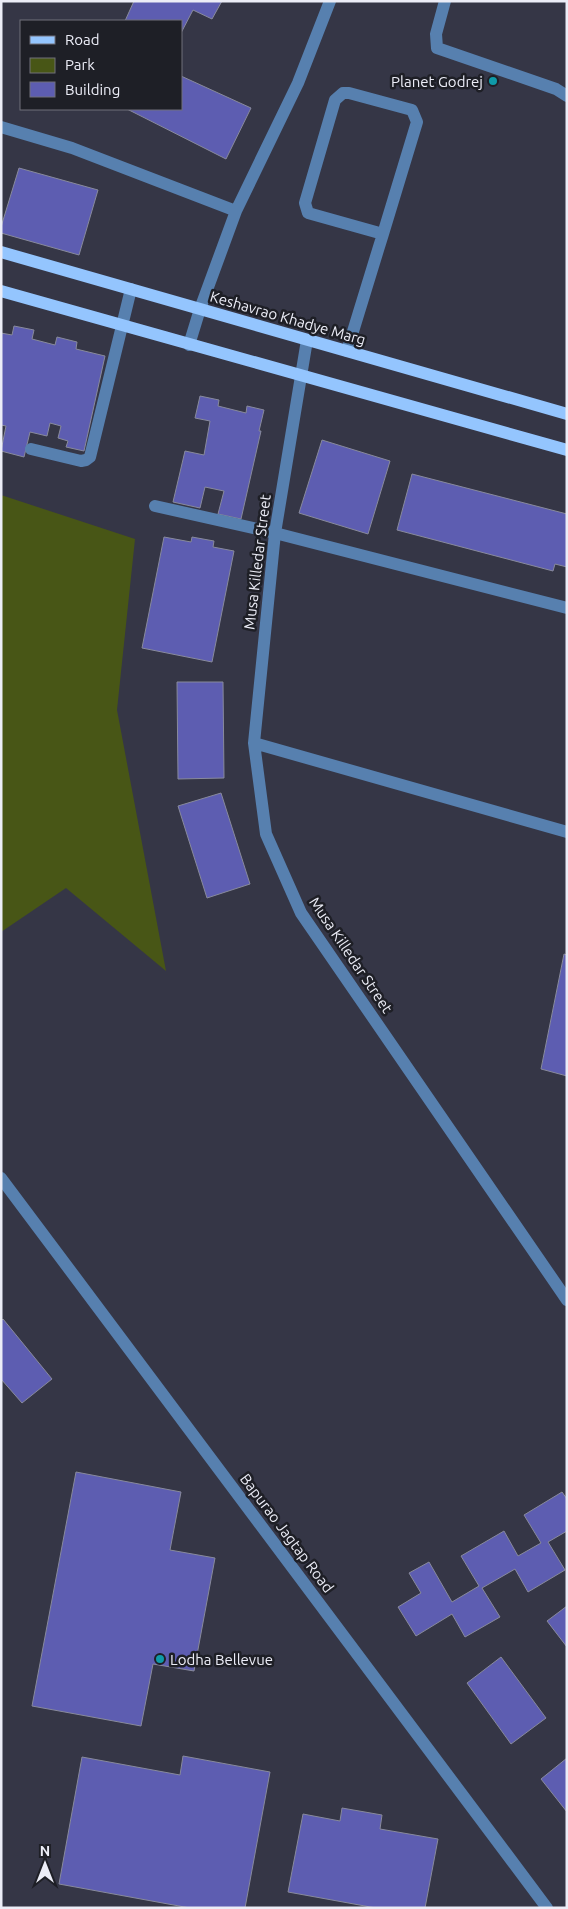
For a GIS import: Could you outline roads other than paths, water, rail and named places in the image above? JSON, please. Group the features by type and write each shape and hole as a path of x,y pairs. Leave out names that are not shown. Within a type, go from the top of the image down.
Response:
{"main road":[{"name":"Keshavrao Khadye Marg","path":"1,252 567,414"},
{"path":"1,291 567,450"}],"street":[{"path":"189,345 200,309 236,211 298,84 330,1"},
{"path":"445,1 436,34 437,48 556,90 567,96"},
{"path":"347,351 383,234 417,122 412,110 349,93 343,94 335,100 305,203 306,209 308,213 383,234"},
{"path":"1,127 72,148 236,211"},
{"path":"31,449 81,461 90,457 131,289"},
{"name":"Musa Killedar Street","path":"306,340 275,533 254,743 266,834 301,913 567,1300"},
{"path":"155,506 275,533 567,608"},
{"path":"254,743 567,832"},
{"name":"Bapurao Jagtap Road","path":"1,1178 547,1908"}],"place":[{"name":"Planet Godrej","path":"493,81"},
{"name":"Lodha Bellevue","path":"160,1659"}]}
